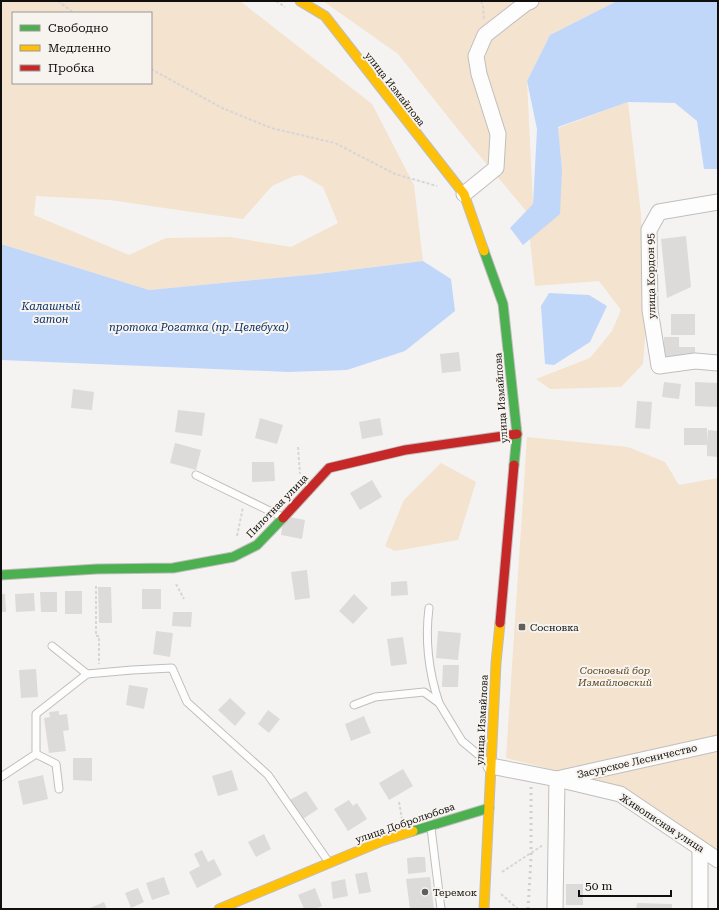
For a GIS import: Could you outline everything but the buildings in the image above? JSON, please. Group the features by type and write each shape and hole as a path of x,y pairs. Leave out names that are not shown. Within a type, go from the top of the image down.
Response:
{"main road":[{"name":"улица Измайлова","path":"300,1 325,16 464,194 503,304 517,434 496,663 484,909"},
{"name":"Пилотная улица","path":"1,575 97,569 173,568 233,557 257,545 329,468 405,450 517,434"},
{"name":"улица Добролюбова","path":"219,909 382,841 489,808"}],"street":[{"path":"464,194 496,168 498,134 479,74 476,56 485,35 526,3 531,1"},
{"name":"улица Кордон 95","path":"718,202 659,212 649,230 650,310 659,366 695,362 718,363"},
{"name":"Засурское Лесничество","path":"557,779 718,743"},
{"name":"Живописная улица","path":"491,766 557,779 620,794 718,860"},
{"path":"555,909 557,779"},
{"path":"700,848 700,909"}],"lane":[{"path":"196,475 282,517"},
{"path":"429,608 427,626 432,681 439,703 462,741 491,766"},
{"path":"52,646 87,674"},
{"path":"36,754 36,714 87,674 172,668 187,702 268,775 329,863"},
{"path":"354,705 375,697 424,692 439,703"},
{"path":"1,777 36,754"},
{"path":"36,754 56,764 59,789"},
{"path":"431,825 441,909"}],"path":[{"path":"58,1 73,12"},
{"path":"276,1 288,9"},
{"path":"152,70 222,108 271,128 335,143 395,174 439,187"},
{"path":"298,447 301,479 314,483"},
{"path":"233,557 244,499"},
{"path":"97,569 96,636 100,636 99,673"},
{"path":"498,875 556,836"},
{"path":"499,890 502,895 518,909"}],"green space":[{"path":"1,1 240,1 372,104 414,185 423,261 318,274 149,290 1,244","holes":["302,175 323,187 338,223 291,247 230,237 166,238 129,255 34,215 36,196 110,200 243,219 272,186 294,176"]},
{"path":"323,1 617,1 550,35 527,81 533,204 562,169 558,128 628,102 641,214 646,326 643,364 621,387 550,389 536,379 590,358 612,331 621,310 599,281 535,286 527,212 464,137 398,54"},
{"name":"Сосновый бор Измайловский","path":"527,437 628,447 665,462 679,485 718,478 718,853 621,787 506,758"},
{"path":"441,463 476,482 458,540 395,551 385,546 404,500"}],"water":[{"path":"617,1 718,1 718,169 704,169 697,121 675,103 628,102 558,127 562,169 560,214 523,245 510,228 533,204 537,129 527,81 550,35"},
{"name":"Калашный затон","path":"1,244 149,290 318,274 423,261 451,279 455,311 405,351 347,370 288,372 1,360"},
{"path":"549,293 589,295 607,306 590,342 554,365 545,364 541,306"}],"railway":[{"path":"528,909 531,858 531,787"}],"traffic: fast":[{"path":"484,251 503,304 517,434 514,465"},
{"path":"1,575 97,569 173,568 233,557 257,545 283,518"},
{"path":"413,831 489,808"}],"traffic: slow":[{"path":"300,1 325,16 464,194 484,251"},
{"path":"484,909 496,663 500,623"},
{"path":"219,909 382,841 413,831"}],"traffic: jam":[{"path":"283,518 329,468 405,450 517,434"},
{"path":"500,623 514,465"}],"place":[{"name":"Сосновка","path":"522,627"},
{"name":"Теремок","path":"425,892"}],"water label":[{"name":"протока Рогатка (пр. Целебуха)","path":"199,327"}]}
